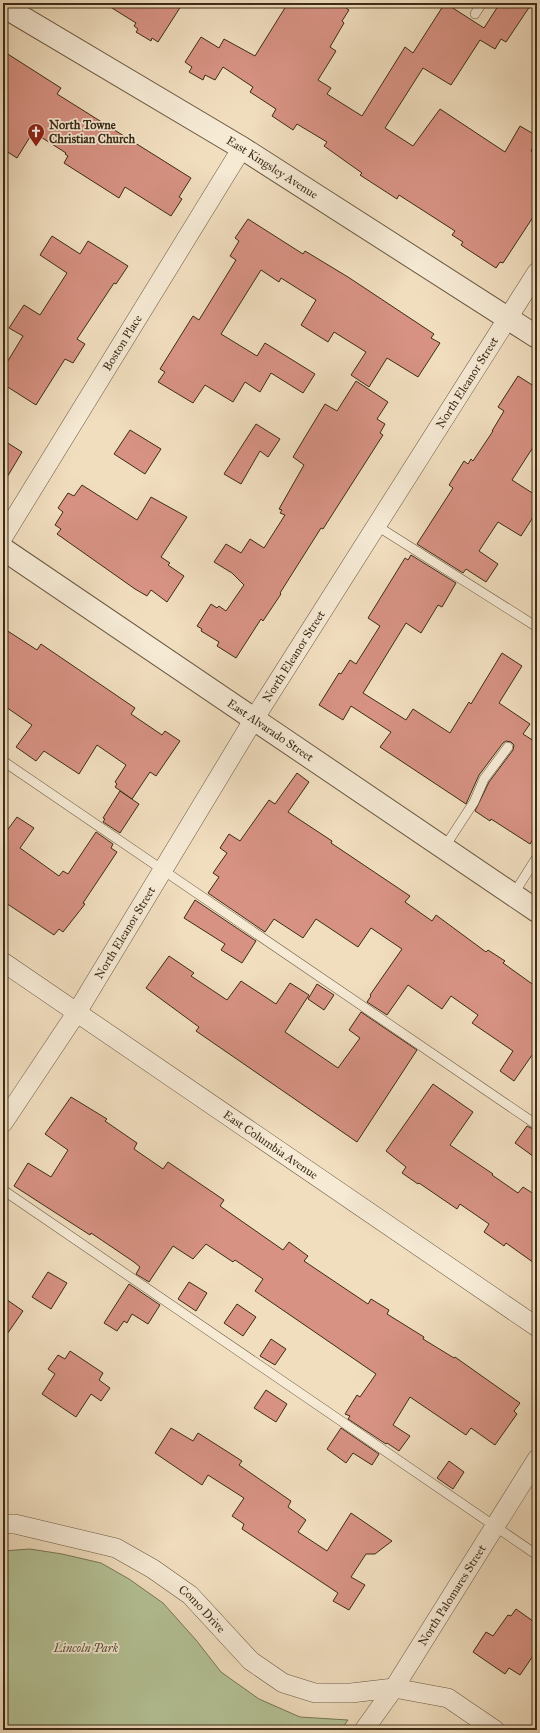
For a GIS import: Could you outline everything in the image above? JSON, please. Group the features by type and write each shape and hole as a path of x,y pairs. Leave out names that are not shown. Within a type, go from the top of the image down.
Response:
{"street":[{"name":"East Kingsley Avenue","path":"3,6 242,148 537,337"},
{"name":"Boston Place","path":"3,537 242,148"},
{"name":"North Eleanor Street","path":"3,1123 77,1012 254,718 537,272"},
{"name":"East Alvarado Street","path":"3,549 537,911"},
{"name":"East Columbia Avenue","path":"3,962 537,1328"},
{"name":"North Palomares Street","path":"364,1730 394,1688 537,1459"},
{"name":"Como Drive","path":"3,1524 15,1524 116,1548 153,1569 190,1595 251,1661 283,1683 315,1693 351,1693 394,1688 448,1698 495,1730"}],"lane":[{"path":"475,14 482,3"},
{"path":"377,526 537,627"},
{"path":"444,848 474,802 484,779 508,747"},
{"path":"3,760 537,1125"},
{"path":"513,895 537,857"},
{"path":"3,1190 537,1555"}],"green space":[{"name":"Lincoln Park","path":"30,1549 62,1554 101,1563 129,1579 163,1603 196,1640 221,1672 259,1699 300,1717 348,1720 341,1730 3,1730 3,1551"}],"building":[{"path":"104,3 183,3 158,42 152,38 151,41 136,32 138,29 134,26 136,23"},
{"path":"288,3 349,3 346,8 349,10 342,21 344,23 330,47 336,51 318,80 331,88 327,94 362,116 405,47 413,53 445,3 484,28 500,3 532,3 506,42 501,39 495,49 480,40 451,85 423,68 385,128 413,146 440,109 505,152 520,126 537,136 537,140 531,151 537,154 537,211 503,263 500,262 496,268 461,245 463,242 452,235 455,231 399,195 397,199 360,175 362,173 324,146 327,142 297,124 293,130 272,116 276,109 250,92 253,87 223,67 215,80 205,75 203,80 189,72 192,67 185,62 201,37 219,48 224,39 255,56"},
{"path":"3,51 61,88 57,94 191,178 179,197 182,199 171,216 125,187 119,198 64,163 68,156 65,154 66,153 33,132 17,158 3,149"},
{"path":"248,219 303,254 305,251 348,277 434,334 431,338 440,343 418,377 387,358 369,387 351,375 366,352 334,332 328,342 301,325 316,300 281,278 279,282 261,270 221,334 257,356 265,343 315,374 303,393 271,373 260,392 245,382 233,402 205,385 193,403 158,382 165,372 160,369 193,316 199,320 236,260 230,256 239,241 235,238"},
{"path":"52,236 80,254 88,241 128,266 116,284 114,283 77,339 85,344 73,363 65,359 36,405 3,384 3,369 23,336 9,328 24,305 40,315 67,273 40,255"},
{"path":"518,376 537,388 537,441 512,480 537,496 537,511 521,536 498,522 479,551 498,564 486,582 466,569 463,573 417,544 453,488 449,485 464,461 468,464 471,459 473,461 493,431 504,411 498,407"},
{"path":"356,381 388,402 377,419 385,424 380,433 383,435 323,529 321,528 280,593 281,594 263,621 261,619 236,658 217,646 219,642 201,631 202,629 197,626 211,604 217,608 219,606 226,611 244,585 232,573 214,562 226,544 241,553 250,539 264,548 285,515 280,513 282,510 279,509 304,465 293,457 325,404 337,411"},
{"path":"256,424 280,439 268,457 260,451 241,484 224,474"},
{"path":"130,430 161,449 145,474 114,454"},
{"path":"3,440 22,452 3,484"},
{"path":"82,485 137,520 151,497 187,517 161,557 170,563 168,565 184,576 167,602 151,590 147,596 135,589 57,534 61,529 55,525 63,512 58,508 68,493 74,496"},
{"path":"411,555 456,583 442,607 438,605 421,633 406,623 363,693 406,720 413,709 450,733 469,702 471,704 502,653 522,666 499,703 530,724 523,734 537,743 537,833 530,844 491,819 490,821 475,811 489,782 513,750 514,745 511,742 506,741 503,743 479,775 466,804 380,747 391,732 351,706 343,720 319,705 339,673 341,674 350,660 356,664 380,626 368,618 405,558 408,560"},
{"path":"3,628 37,650 41,644 135,708 131,714 162,735 165,731 180,741 156,776 150,772 132,799 115,787 117,784 115,782 126,765 97,745 79,774 44,751 36,761 16,747 32,725 3,705"},
{"path":"297,773 309,782 288,812 410,896 405,902 432,921 436,915 486,952 488,950 505,961 503,963 535,986 534,987 537,989 537,1048 514,1081 500,1071 513,1051 472,1023 478,1015 451,996 442,1009 408,985 387,1015 367,1002 371,996 370,995 402,949 371,928 358,947 316,919 303,938 274,919 265,932 208,893 219,877 213,873 227,853 220,848 229,834 240,841 269,800 275,804"},
{"path":"120,791 139,804 120,833 103,822 105,819 103,818"},
{"path":"17,817 34,828 20,848 59,876 63,871 68,874 96,832 113,844 111,848 117,852 83,903 85,904 63,932 59,929 54,935 3,901 3,836"},
{"path":"195,900 256,941 242,963 221,950 225,944 184,918"},
{"path":"169,956 194,973 191,976 227,1000 241,981 276,1004 290,983 309,995 285,1032 338,1068 360,1038 349,1030 361,1012 417,1050 357,1142 196,1031 199,1027 146,988"},
{"path":"317,984 334,995 324,1010 308,999"},
{"path":"433,1084 473,1112 450,1145 518,1193 523,1187 537,1196 537,1265 506,1243 504,1246 484,1232 489,1224 460,1204 457,1209 402,1173 406,1167 386,1151"},
{"path":"71,1097 107,1119 105,1121 137,1143 134,1149 163,1169 168,1162 224,1200 220,1206 283,1250 289,1242 308,1256 304,1261 368,1304 371,1299 389,1310 387,1314 424,1337 423,1339 454,1358 455,1357 520,1403 514,1411 517,1414 495,1445 471,1428 466,1435 410,1397 393,1425 410,1436 399,1451 387,1443 386,1444 348,1419 350,1416 345,1414 357,1395 360,1397 376,1374 255,1291 263,1279 235,1260 233,1262 206,1244 193,1259 173,1246 149,1282 136,1274 140,1267 134,1262 91,1233 90,1235 14,1186 28,1163 51,1177 68,1150 45,1134"},
{"path":"527,1126 537,1131 537,1159 515,1143"},
{"path":"48,1272 67,1283 51,1309 32,1297"},
{"path":"189,1282 207,1293 196,1311 178,1299"},
{"path":"129,1284 160,1305 148,1324 132,1314 127,1323 124,1321 117,1331 104,1323"},
{"path":"3,1297 23,1311 3,1340"},
{"path":"237,1304 256,1317 243,1336 224,1323"},
{"path":"271,1339 286,1349 275,1365 260,1356"},
{"path":"70,1351 103,1373 99,1380 110,1388 101,1401 91,1394 76,1417 42,1394 55,1374 48,1369 58,1355 65,1359"},
{"path":"266,1390 287,1404 276,1422 254,1408"},
{"path":"171,1428 193,1441 198,1433 242,1461 239,1465 291,1501 288,1507 306,1520 298,1532 327,1551 351,1513 392,1541 375,1554 366,1554 351,1577 365,1585 349,1610 333,1601 338,1593 242,1529 244,1524 232,1516 244,1498 208,1475 202,1485 155,1453"},
{"path":"341,1428 379,1454 372,1465 353,1453 346,1463 327,1449"},
{"path":"449,1461 464,1472 453,1489 437,1478"},
{"path":"516,1609 537,1624 537,1650 520,1675 509,1668 505,1674 473,1652 486,1632 493,1636 508,1615 511,1616"}],"place":[{"name":"North Towne Christian Church","path":"36,147"}]}
